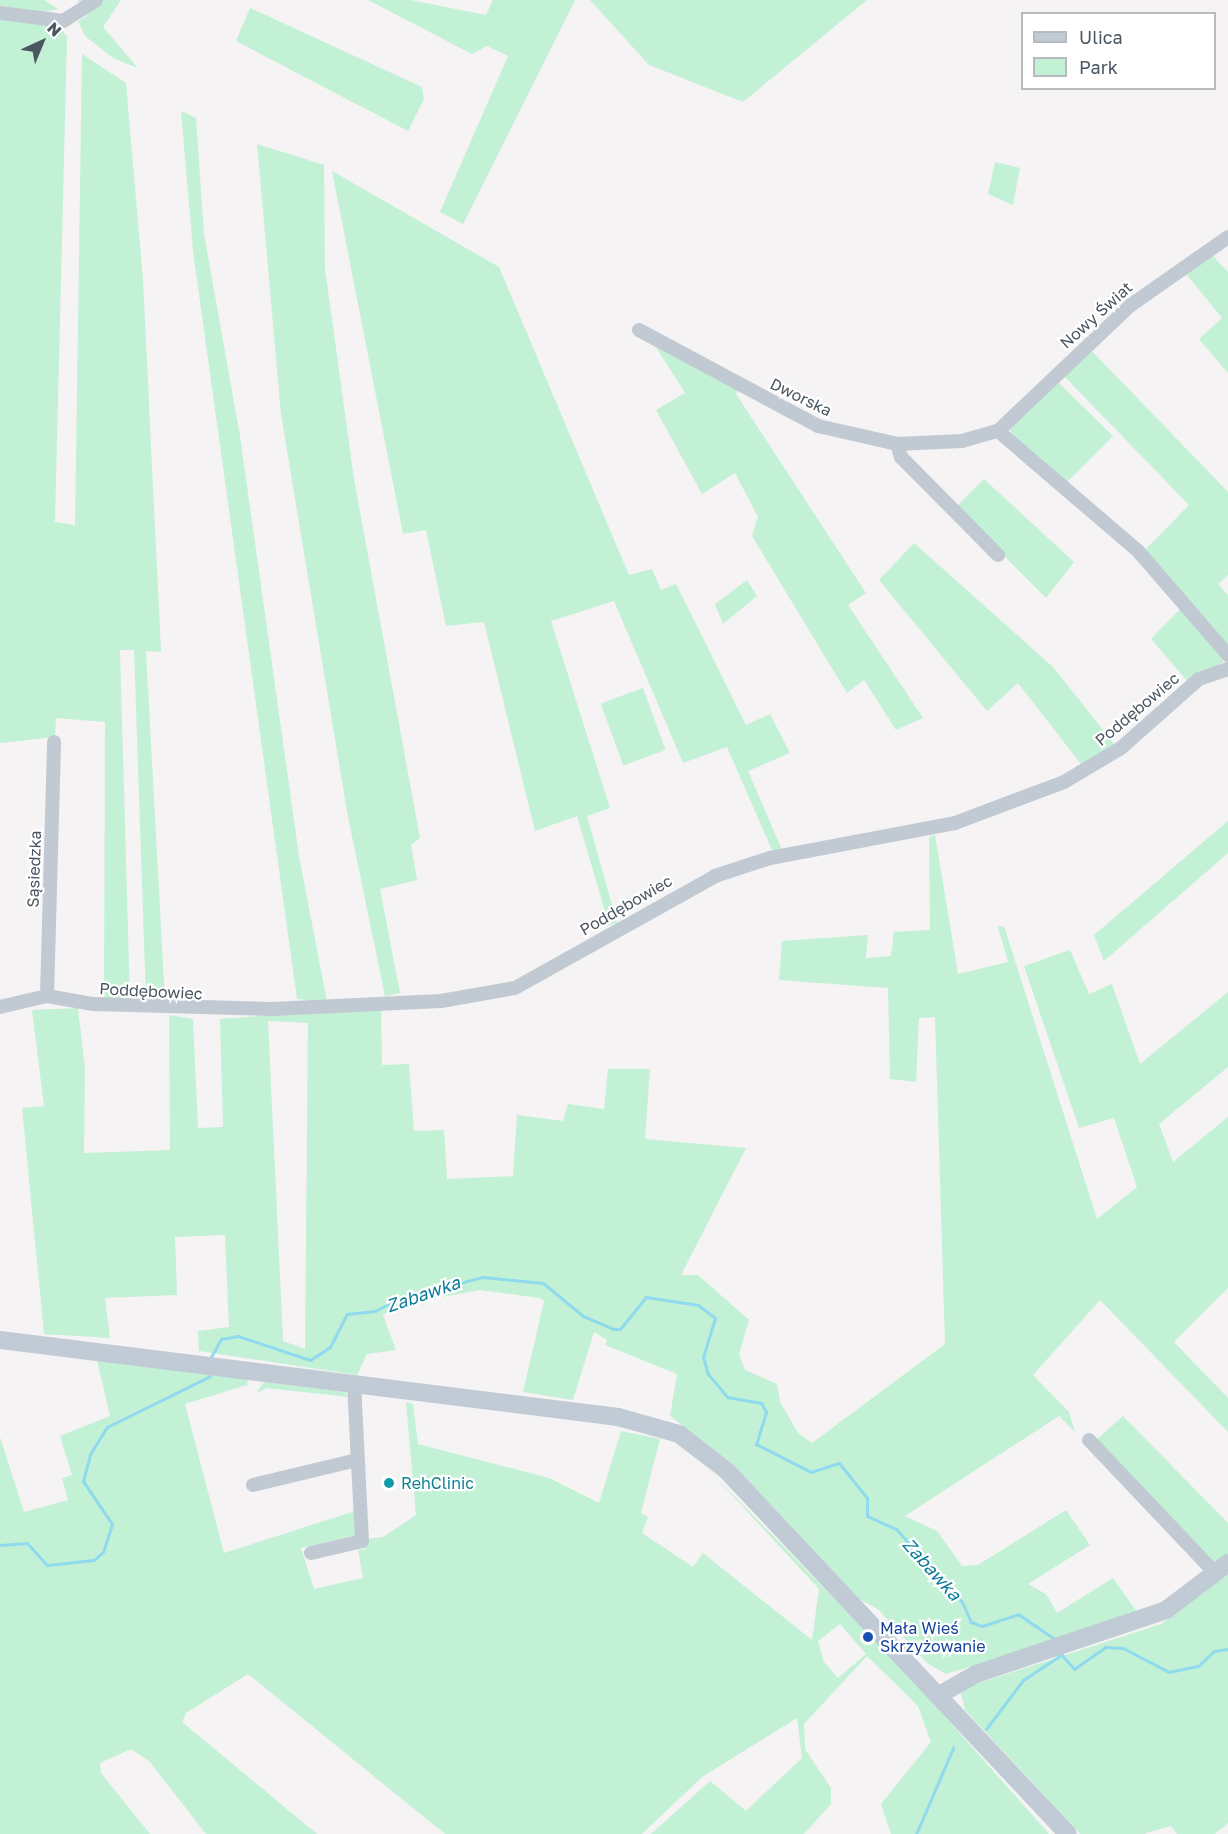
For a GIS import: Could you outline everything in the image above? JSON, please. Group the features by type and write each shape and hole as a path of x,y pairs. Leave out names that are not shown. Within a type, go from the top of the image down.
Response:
{"main road":[{"path":"0,1340 618,1417 679,1434 726,1470 1068,1834"},
{"path":"939,1695 976,1674 1143,1621 1222,1568"}],"street":[{"path":"0,14 63,21 96,0"},
{"name":"Nowy Świat","path":"999,431 1131,305 1228,237"},
{"name":"Dworska","path":"639,330 818,426 897,444 962,441 999,431"},
{"path":"999,431 1138,551 1228,656"},
{"path":"897,444 902,457 998,555"},
{"name":"Poddębowiec","path":"0,1007 47,996 216,1011 441,1001 515,988 715,876 770,858 955,823 1064,782 1121,748 1199,679 1228,669"},
{"name":"Sąsiedzka","path":"47,996 54,742"},
{"path":"311,1553 362,1541 354,1384"},
{"path":"1089,1440 1222,1568"},
{"path":"253,1485 357,1460"}],"green space":[{"path":"0,0 44,0 58,9 38,13 0,6"},
{"path":"78,0 121,0 103,27 138,68 113,58 85,36 78,21 87,16"},
{"path":"368,0 411,0 486,15 493,0 575,0 463,224 440,212 508,56 487,46 472,54"},
{"path":"590,0 867,0 743,102 649,65"},
{"path":"250,8 422,87 424,99 408,131 236,41"},
{"path":"0,18 60,27 67,37 55,522 75,525 82,54 126,83 143,280 161,652 146,651 165,1001 146,1000 134,650 120,650 130,1000 104,999 105,722 56,718 55,737 0,743"},
{"path":"181,111 196,118 204,234 240,436 299,856 327,1002 297,999 193,251"},
{"path":"257,144 324,165 325,269 354,479 420,838 411,845 417,880 380,889 400,993 385,996 347,812 281,414"},
{"path":"995,162 1020,168 1013,205 988,194"},
{"path":"332,171 499,267 629,575 652,569 661,590 676,584 746,725 770,714 790,753 748,771 782,850 772,850 727,747 683,763 614,601 551,621 610,808 587,816 617,923 609,925 577,816 535,831 484,622 446,626 426,530 403,534"},
{"path":"1212,255 1228,272 1228,373 1199,339 1222,318 1183,270"},
{"path":"652,341 739,389 736,394 866,593 848,605 923,718 896,730 864,680 847,693 752,536 758,517 735,473 702,494 656,410 685,393"},
{"path":"1089,348 1228,492 1228,575 1218,584 1228,595 1228,649 1143,552 1189,505 1063,375"},
{"path":"1057,381 1113,436 1064,485 1011,437 1010,426"},
{"path":"984,479 1074,562 1046,598 956,507"},
{"path":"914,543 1054,668 1114,744 1113,750 1081,764 1018,683 987,711 879,580"},
{"path":"747,580 757,596 723,624 715,604"},
{"path":"1182,607 1224,662 1189,683 1151,639"},
{"path":"643,688 666,750 623,765 601,703"},
{"path":"1228,821 1228,853 1104,961 1094,935"},
{"path":"935,835 958,974 1008,962 998,927 1004,926 1097,1219 1137,1187 1114,1118 1079,1128 1024,966 1070,950 1089,994 1112,984 1140,1064 1228,992 1228,1067 1159,1124 1173,1162 1228,1117 1228,1288 1174,1342 1228,1398 1228,1432 1100,1300 1033,1375 1069,1412 1075,1432 1059,1416 905,1516 937,1531 962,1566 978,1565 1066,1510 1090,1545 1028,1584 1046,1594 1057,1613 1113,1578 1139,1615 946,1674 927,1663 879,1610 859,1599 731,1462 670,1416 677,1374 605,1345 607,1340 594,1332 573,1400 523,1392 544,1301 540,1298 480,1290 404,1304 383,1315 396,1350 367,1354 357,1375 199,1351 198,1331 229,1327 225,1235 175,1237 177,1295 105,1298 110,1338 44,1334 22,1108 44,1106 32,1010 78,1008 85,1068 84,1153 170,1150 169,1015 193,1019 198,1128 223,1127 220,1019 381,1007 382,1065 409,1064 414,1131 444,1130 447,1179 513,1176 517,1115 563,1121 568,1104 604,1109 608,1069 650,1069 645,1139 746,1148 681,1275 698,1275 749,1320 739,1354 745,1370 777,1384 780,1402 798,1433 812,1443 945,1344 935,1017 919,1018 916,1082 890,1079 888,988 779,980 782,941 868,935 866,958 891,956 894,932 930,930 929,837","holes":["268,1021 308,1023 305,1349 283,1341"]},
{"path":"97,1360 248,1379 247,1385 185,1404 224,1553 355,1511 356,1535 301,1548 314,1589 363,1578 358,1550 365,1549 366,1539 383,1537 416,1515 406,1402 413,1404 418,1444 549,1478 599,1503 621,1431 660,1439 641,1513 648,1517 642,1533 693,1567 703,1553 812,1640 819,1589 708,1469 903,1669 1049,1834 891,1834 881,1804 931,1742 918,1706 867,1656 804,1724 805,1749 831,1788 831,1804 804,1834 651,1834 710,1781 746,1811 802,1758 797,1718 702,1777 642,1834 445,1834 248,1674 186,1713 182,1722 317,1834 206,1834 149,1761 131,1749 100,1763 101,1773 150,1834 0,1834 0,1437 24,1512 68,1500 62,1478 72,1475 60,1436 110,1416","holes":["840,1624 866,1654 838,1678 824,1662 818,1641"]},
{"path":"264,1382 346,1392 348,1397 267,1388 256,1393"},
{"path":"1123,1416 1228,1523 1228,1556 1212,1565 1096,1440"},
{"path":"1228,1572 1228,1823 1215,1834 1177,1834 1171,1826 1143,1834 1080,1834 965,1710 960,1689 1161,1624"}],"waterway":[{"name":"Zabawka","path":"211,1357 221,1339 238,1336 310,1360 330,1347 347,1314 375,1311 399,1299 483,1277 543,1283 583,1316 613,1329 620,1329 646,1297 698,1305 715,1318 703,1357 708,1374 727,1397 761,1403 766,1412 756,1444 811,1472 839,1463 867,1498 867,1516 896,1529 962,1602 971,1622 982,1626 1018,1614 1056,1640"},
{"name":"Zabawka","path":"0,1545 27,1543 47,1565 94,1560 103,1552 112,1524 83,1481 90,1454 107,1427 210,1376"},
{"name":"Zabawka","path":"1061,1654 1074,1669 1105,1647 1123,1648 1169,1672 1198,1666 1214,1651 1228,1649"},
{"path":"986,1729 1023,1680 1061,1655"},
{"path":"916,1834 953,1748"}],"place":[{"name":"RehClinic","path":"389,1483"},
{"name":"Mała Wieś Skrzyżowanie","path":"868,1637"}]}
